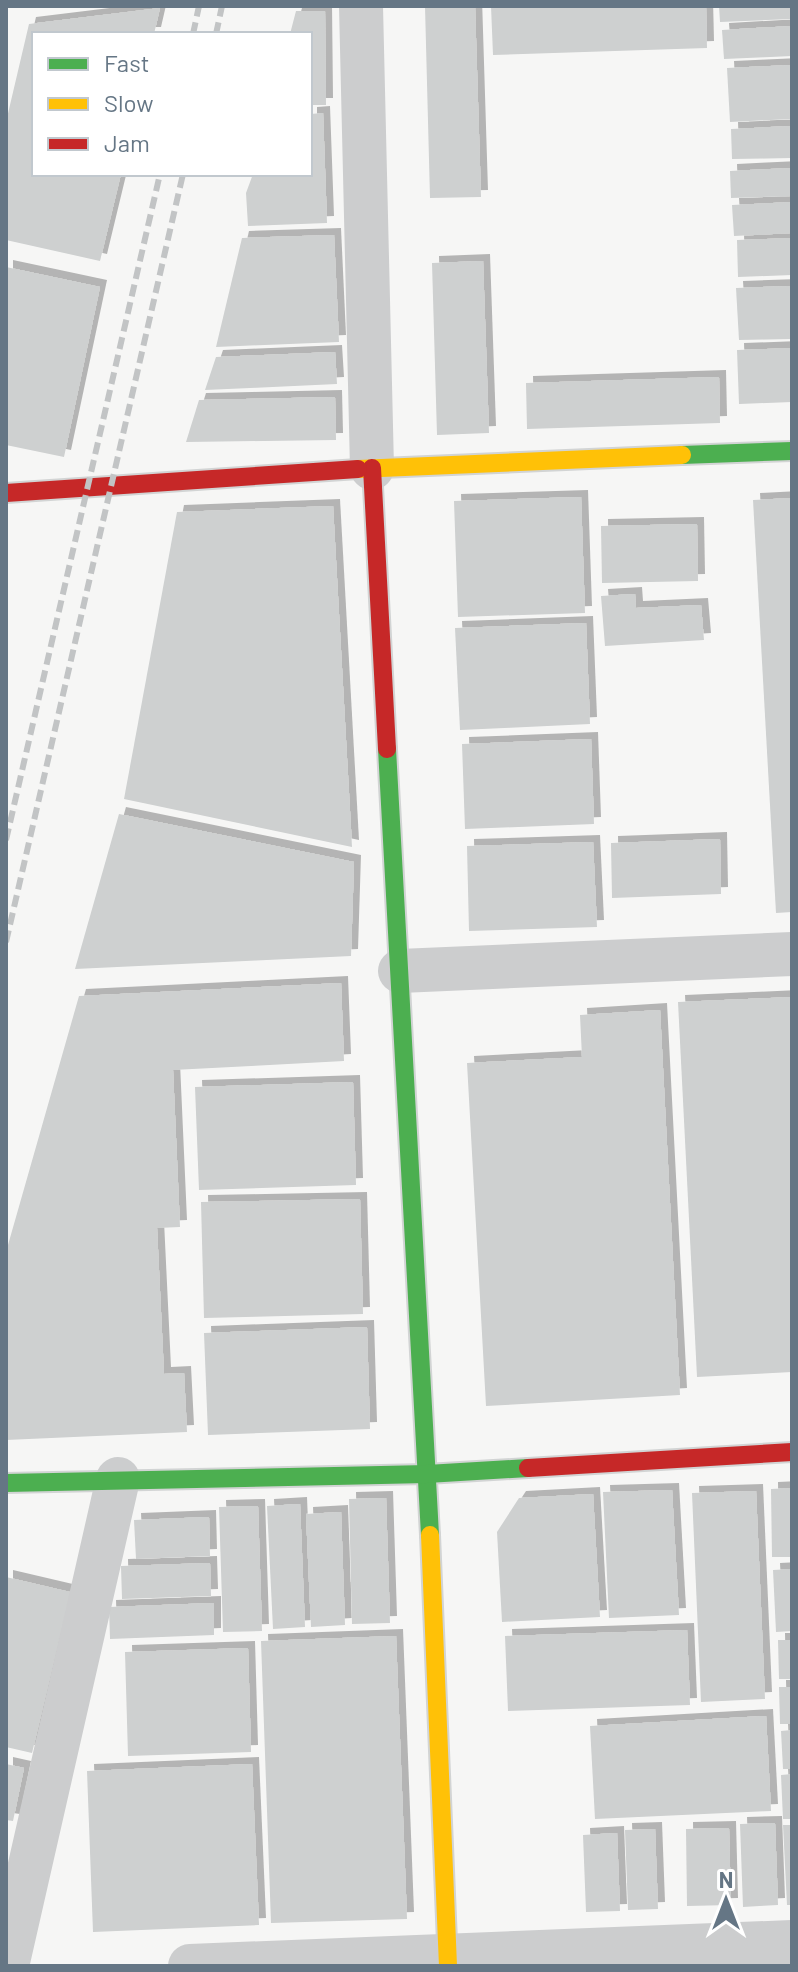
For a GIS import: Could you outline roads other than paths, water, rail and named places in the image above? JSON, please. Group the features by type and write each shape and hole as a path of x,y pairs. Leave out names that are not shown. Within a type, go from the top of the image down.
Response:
{"street":[{"path":"361,6 372,468 427,1474 448,1960"},
{"path":"6,493 372,468 792,451"},
{"path":"400,971 792,954"},
{"path":"6,1483 427,1474 792,1452"},
{"path":"7,1966 118,1479"},
{"path":"190,1966 448,1960 792,1942"}],"railway":[{"path":"193,32 199,6"},
{"path":"216,32 222,6"},
{"path":"6,840 160,176"},
{"path":"6,942 183,176"}]}
